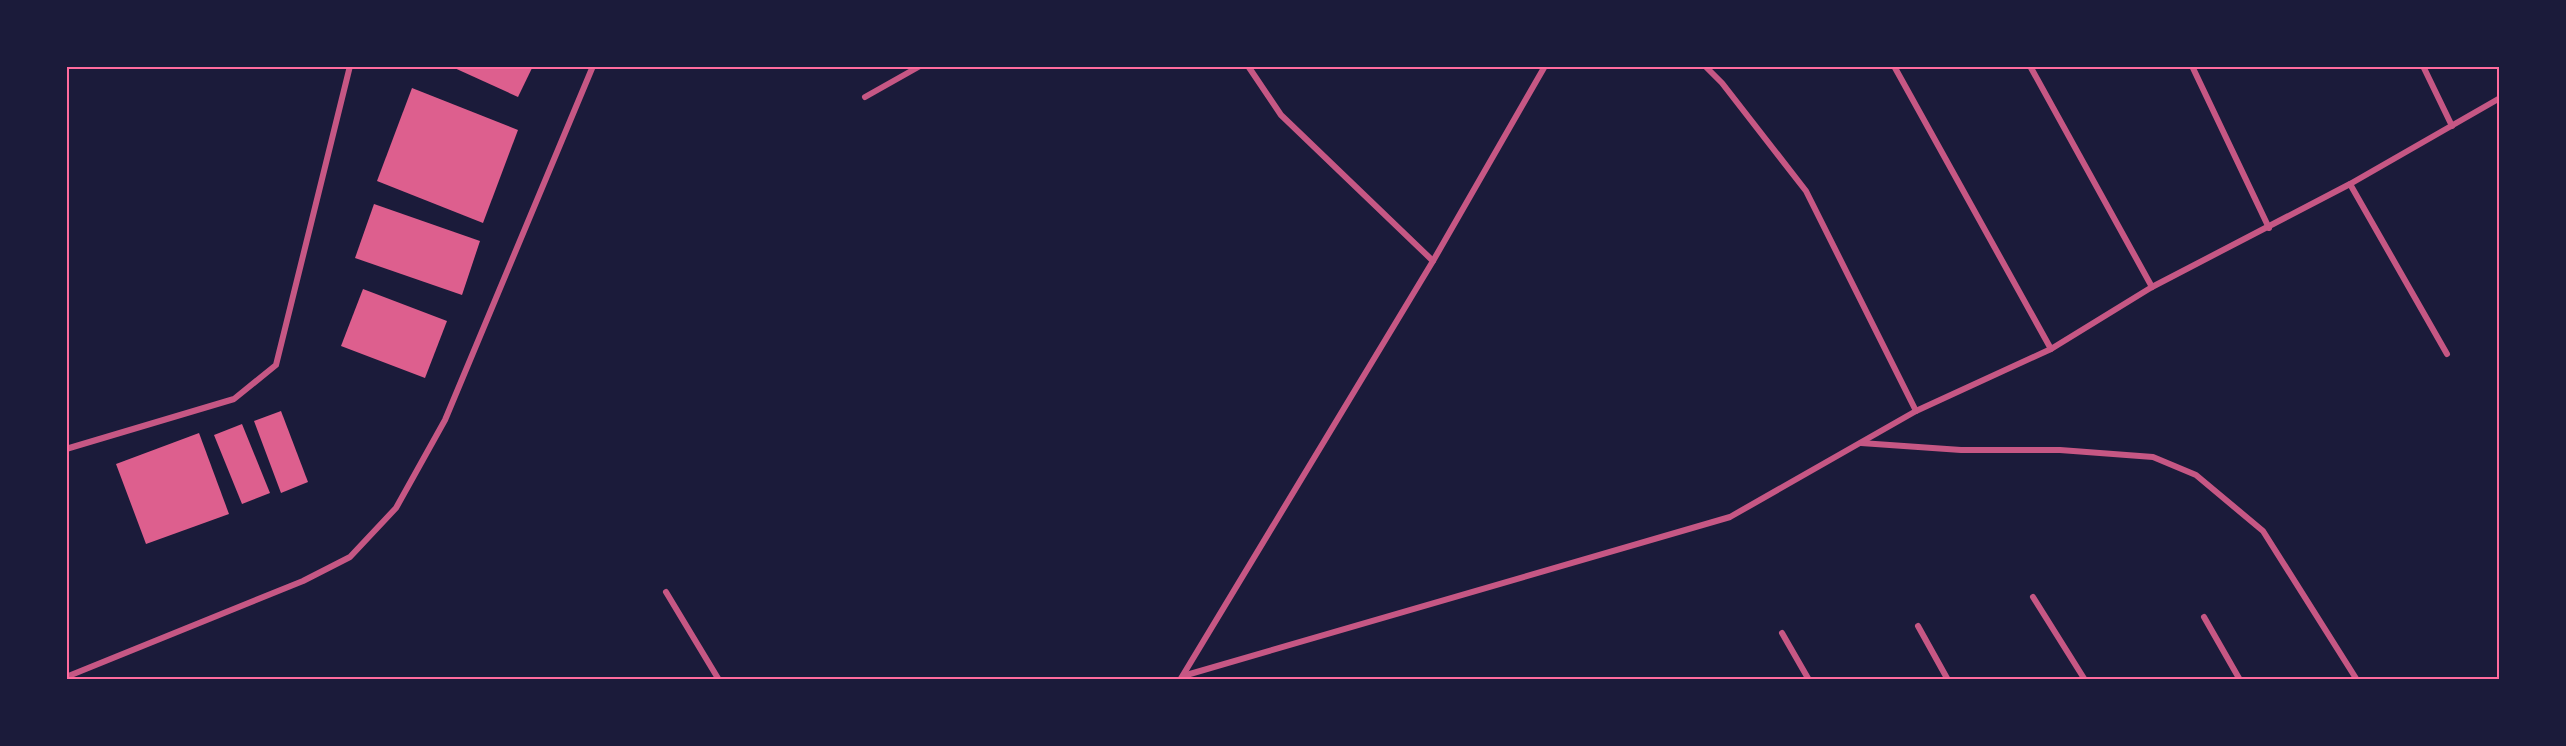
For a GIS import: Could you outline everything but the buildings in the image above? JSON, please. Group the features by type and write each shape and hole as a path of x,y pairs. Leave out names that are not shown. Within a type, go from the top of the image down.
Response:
{"street":[{"path":"66,448 234,399 276,364 350,66"},
{"path":"66,677 303,581 341,562 350,557 396,508 445,420 593,66"},
{"path":"865,97 920,66"},
{"path":"1248,66 1281,115 1433,261"},
{"path":"1181,678 1433,261 1545,66"},
{"path":"1705,66 1722,83 1806,191 1916,411"},
{"path":"1894,66 2051,349"},
{"path":"2030,66 2152,287"},
{"path":"2192,66 2269,228"},
{"path":"2423,66 2452,126"},
{"path":"1181,678 1730,517 1916,411 2051,349 2152,287 2269,228 2500,98"},
{"path":"2350,184 2447,354"},
{"path":"1861,443 1961,450 2060,450 2153,457 2196,475 2264,531 2356,680"},
{"path":"666,592 719,680"},
{"path":"2032,597 2085,680"},
{"path":"2204,617 2240,680"},
{"path":"1918,626 1948,680"},
{"path":"1782,633 1809,680"}]}
